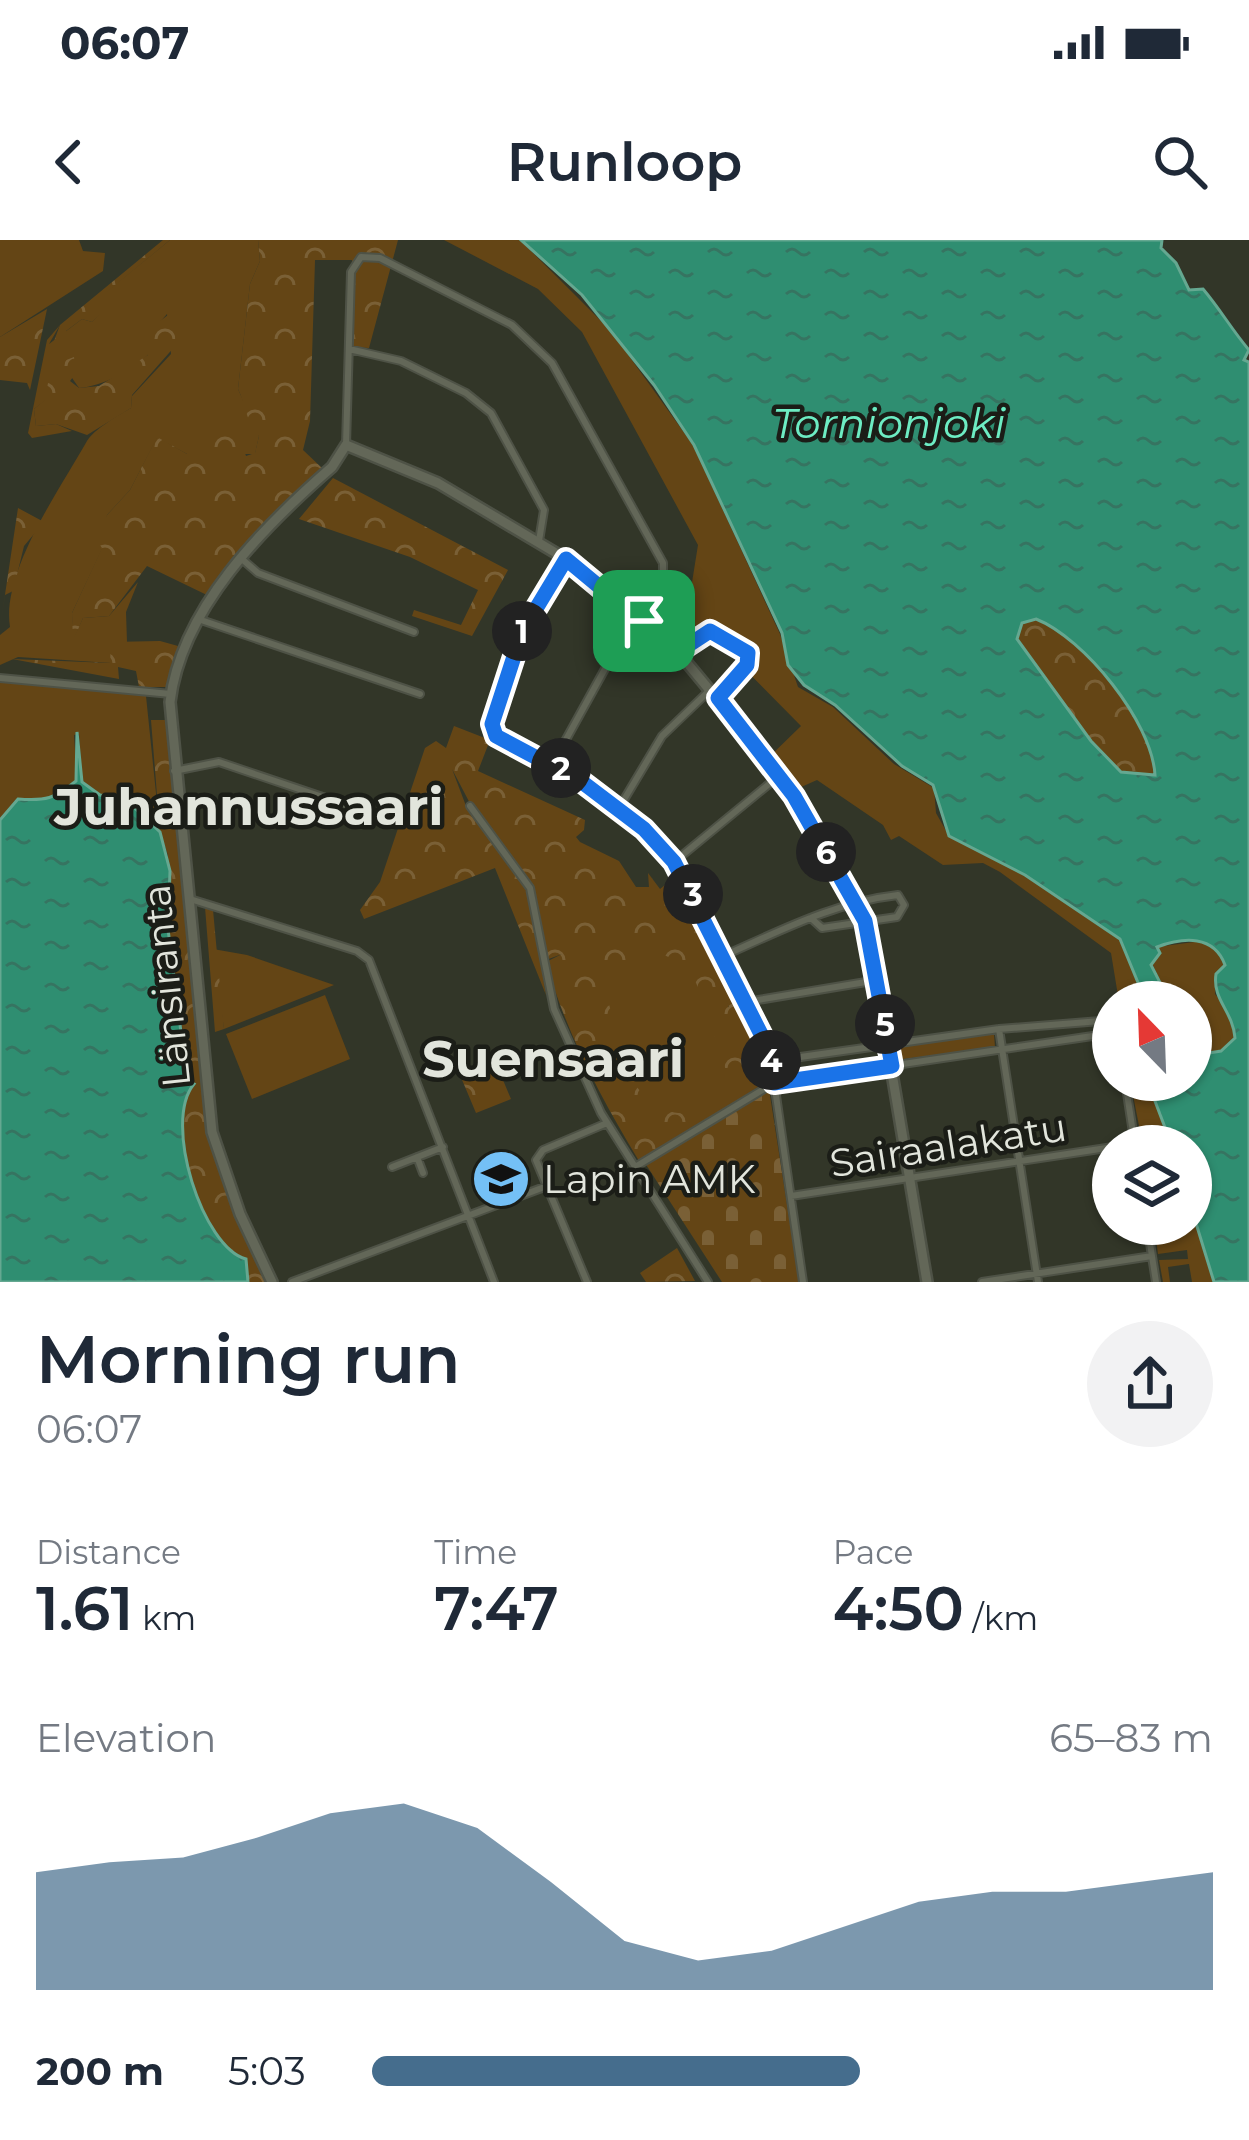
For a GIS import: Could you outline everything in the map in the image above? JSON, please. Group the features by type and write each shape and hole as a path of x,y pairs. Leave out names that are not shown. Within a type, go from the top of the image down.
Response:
{"street":[{"path":"553,763 606,667 644,621 663,578 663,563 552,363 512,326 464,299 380,258 361,257 351,272 346,445 438,483 538,542 644,621 715,693 780,775 854,900 865,921 878,980 927,1282"},
{"path":"349,349 401,361 466,393 491,413 544,510 538,542"},
{"name":"Länsiranta","path":"272,1282 240,1214 212,1132 173,771 171,694 178,659 198,619 243,560 332,467 346,445"},
{"path":"566,559 522,632 492,729 619,808 674,862 746,1001 771,1061 802,1282"},
{"path":"243,560 258,573 414,632"},
{"path":"198,619 420,694"},
{"path":"619,808 662,736 747,665 746,651 734,650 710,631 678,652"},
{"path":"0,678 171,694"},
{"path":"173,771 219,762 388,819"},
{"path":"674,862 780,775"},
{"path":"470,806 530,888 554,1009 607,1123 707,1282"},
{"path":"186,898 250,913 357,951 374,971 494,1282"},
{"path":"723,956 811,918 854,900 901,899 900,915 822,928 811,918"},
{"path":"746,1001 878,980"},
{"path":"771,1061 999,1029 1092,1022"},
{"path":"999,1029 1037,1278"},
{"path":"634,1167 774,1083 1092,1036"},
{"path":"587,1282 538,1154 607,1123"},
{"path":"392,1167 443,1147"},
{"name":"Sairaalakatu","path":"791,1196 1092,1151"},
{"path":"416,1157 423,1173"},
{"path":"292,1282 547,1186"},
{"path":"1150,1245 1156,1282"},
{"path":"982,1282 1037,1278 1152,1256"}],"green space":[{"path":"0,240 79,240 83,251 105,253 103,271 0,337"},
{"path":"163,240 170,240 107,292 118,304 112,314 103,312 92,322 82,319 66,331 68,345 51,349 60,325"},
{"path":"170,240 258,240 260,261 250,284 238,389 259,436 255,454 187,454 157,438 130,490 107,515 103,547 72,613 74,637 83,618 109,616 138,582 126,612 127,642 111,642 111,663 18,657 0,665 0,635 10,627 14,581 48,506 90,437 131,408 132,396 171,354 167,314 145,339 148,355 124,372 79,388 70,375 52,379 46,400 34,409 36,426 56,424 72,431 32,438 28,433 47,340 60,325 49,344 82,319 92,322 113,301 106,292"},
{"path":"258,240 398,240 369,348 351,347 352,260 315,260 310,421 303,450 323,469 209,596 147,566 109,616 83,618 73,641 72,613 102,548 97,541 107,515 130,490 157,437 187,454 198,437 235,426 246,456 255,453 259,436 238,389 250,284 260,261"},
{"path":"444,240 520,240 611,331 693,445 780,634 798,687 833,707 894,764 934,788 936,813 949,836 1025,875 1120,939 1137,981 1116,981 1111,953 1000,872 983,863 943,865 899,836 891,840 883,825 817,780 790,792 765,761 801,726 710,634 678,655 642,619 658,585 690,595 698,545 582,332 538,289"},
{"path":"47,309 30,390 27,383 0,380 0,337"},
{"path":"172,312 176,345 132,395 131,408 87,435 56,424 36,426 34,409 45,400 51,366 74,357 76,373 70,381 79,388 99,386 148,355 140,345 144,333"},
{"path":"333,478 508,570 472,636 412,616 414,610 461,625 478,590 410,557 299,519"},
{"path":"18,508 44,522 24,546 13,591 5,595 0,628"},
{"path":"1036,619 1075,644 1112,684 1141,731 1155,775 1121,772 1091,741 1017,639 1022,623"},
{"path":"160,641 178,646 168,687 139,687 136,671 118,667 119,679 12,659 110,663 111,642"},
{"path":"0,677 146,696 160,832 124,798 100,795 82,782 79,734 74,735 77,781 48,799 14,803 0,820"},
{"path":"151,720 167,720 210,1132 269,1282 248,1282 242,1265 246,1260 229,1250 215,1233 202,1210 186,1157 183,1131 191,1088 168,929 168,855 160,832"},
{"path":"454,726 490,740 478,771 585,820 584,830 576,837 619,861 636,887 649,887 648,873 660,889 674,878 733,974 771,1079 639,1161 564,1015 546,962 562,954 546,960 532,885 474,811 452,769 466,806 529,894 546,995 495,868 364,919 360,910 380,882 425,748 436,741 446,748","holes":["658,952 689,967 704,1001 703,984 711,982 717,1003 726,1001 729,1007 707,1012 731,1086 686,1113 654,1103 631,1079 614,1091 608,1074 599,1072 606,1069 592,1028 609,1019 612,1030 599,1034 606,1053 622,1052 601,975"]},
{"path":"205,907 213,910 224,1029 215,1032"},
{"path":"637,921 708,960 728,1004 749,1093 645,1158 602,1080 567,991"},
{"path":"1202,941 1218,949 1225,965 1216,974 1215,994 1229,1011 1235,1038 1221,1051 1212,1052 1212,981 1160,981 1151,961 1160,953 1156,947"},
{"path":"213,949 247,955 334,985 224,1029"},
{"path":"325,995 350,1059 252,1099 226,1034"},
{"path":"994,1034 995,1047 896,1060 894,1046"},
{"path":"495,1061 511,1099 476,1113 460,1075"},
{"path":"769,1089 799,1282 722,1282 645,1163"},
{"path":"1134,1101 1155,1101 1164,1125 1139,1125"},
{"path":"1157,1245 1202,1245 1213,1282 1192,1282 1189,1264 1168,1267 1170,1282 1163,1282 1159,1260 1188,1259 1187,1250 1158,1254"},
{"path":"677,1248 695,1281 646,1282 640,1273"}],"water":[{"name":"Tornionjoki","path":"521,240 1162,240 1161,248 1176,263 1189,290 1203,289 1249,350 1244,360 1249,362 1249,1282 1214,1282 1203,1245 1212,1245 1212,1125 1164,1125 1155,1101 1212,1101 1212,1052 1235,1038 1217,991 1216,974 1225,965 1220,955 1197,941 1157,947 1160,953 1151,965 1159,981 1137,981 1120,939 1025,875 949,836 933,785 902,766 835,705 804,685 788,665 782,633 694,445 654,385 582,295","holes":["1036,619 1074,644 1129,707 1151,754 1155,775 1121,772 1091,741 1017,639 1022,623"]},
{"path":"77,732 82,782 100,795 124,798 160,832 170,871 168,929 187,1080 194,1084 185,1102 185,1153 202,1209 230,1250 246,1259 248,1282 0,1282 0,820 18,799 49,798 76,781"}],"place":[{"name":"Lapin AMK","path":"501,1179"}],"district":[{"name":"Juhannussaari","path":"249,807"},
{"name":"Suensaari","path":"553,1059"}],"route":[{"path":"566,559 644,621 678,652 698,634 710,631 734,650 748,653 747,665 718,698 794,796 865,921 892,1066 774,1083 764,1040 674,862 619,808 553,763 496,736 492,729 522,632 566,559"}]}
